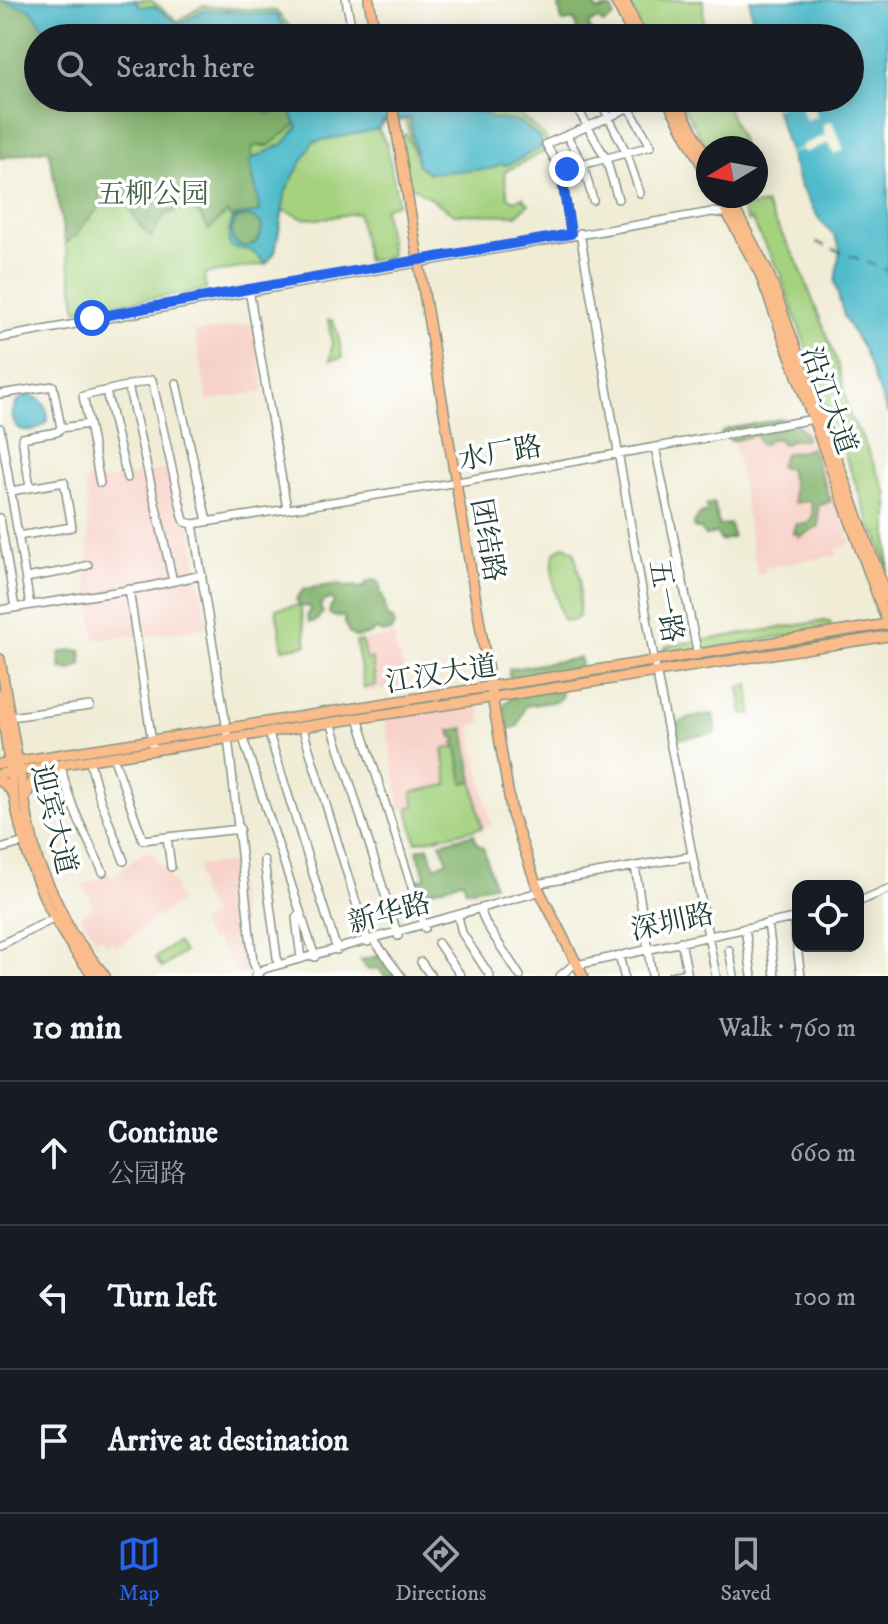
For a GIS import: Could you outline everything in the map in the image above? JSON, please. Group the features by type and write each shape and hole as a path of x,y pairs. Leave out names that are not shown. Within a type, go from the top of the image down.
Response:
{"main road":[{"path":"372,0 376,24"},
{"path":"615,0 627,24"},
{"path":"624,0 635,24"},
{"name":"团结路","path":"390,112 490,692 508,815 536,891 581,976"},
{"path":"673,112 696,154"},
{"path":"682,112 696,137"},
{"name":"沿江大道","path":"724,208 760,274 888,624"},
{"name":"沿江大道","path":"734,208 768,272 888,599"},
{"name":"江汉大道","path":"655,666 698,655 888,624"},
{"name":"江汉大道","path":"0,774 12,766 36,759 157,745 655,666 888,636"},
{"name":"迎宾大道","path":"0,659 10,717 12,766 38,862 71,932 105,976"},
{"name":"江汉大道","path":"228,734 243,735 358,718 490,692"},
{"name":"迎宾大道","path":"0,694 10,739"},
{"path":"0,755 10,739 20,751 36,759"},
{"name":"江汉大道","path":"12,766 61,764 113,756 140,747"},
{"path":"0,781 20,799 46,766"},
{"name":"迎宾大道","path":"20,799 31,865 65,939 94,976"}],"street":[{"path":"346,0 351,24"},
{"path":"607,112 627,154 640,193"},
{"path":"593,200 583,165 567,136 621,112"},
{"path":"560,167 567,169 651,146 631,112"},
{"path":"580,113 606,159 618,199"},
{"name":"五一路","path":"567,136 546,144 560,167 577,234 620,453 655,666 716,976"},
{"path":"0,336 712,208"},
{"path":"577,234 712,212 727,213 741,220"},
{"path":"249,290 287,509"},
{"path":"100,483 83,396 152,380 183,517 185,522 193,524 228,734 253,962 259,975"},
{"path":"176,383 207,521"},
{"path":"128,385 173,581"},
{"path":"0,394 53,386 61,428"},
{"path":"106,391 127,478"},
{"name":"水厂路","path":"193,524 454,483 814,419"},
{"path":"30,487 22,438 89,424"},
{"path":"0,428 30,605"},
{"path":"655,447 698,655"},
{"path":"11,491 64,482 72,527 18,536"},
{"path":"0,518 15,608"},
{"path":"26,578 88,565"},
{"path":"0,610 202,575"},
{"path":"129,589 157,745"},
{"path":"10,717 90,706"},
{"path":"358,718 425,927"},
{"path":"331,722 398,934"},
{"path":"302,726 371,942 401,976"},
{"path":"269,731 338,951"},
{"path":"243,735 316,957"},
{"path":"243,735 316,957"},
{"path":"113,756 143,840 239,829"},
{"path":"89,759 100,799 124,861"},
{"path":"61,764 72,803 103,872"},
{"path":"167,837 171,867"},
{"path":"0,849 25,842"},
{"name":"新华路","path":"259,975 481,911 536,891 635,866 692,856"},
{"path":"264,860 278,965"},
{"path":"635,866 652,976"},
{"path":"864,899 888,889"},
{"path":"481,911 486,924 520,976"},
{"path":"300,913 296,918 301,959"},
{"path":"458,917 462,933 490,976"},
{"path":"0,945 55,918"},
{"name":"深圳路","path":"560,976 574,965 792,919"},
{"path":"768,923 775,976"},
{"path":"745,928 752,976"},
{"path":"671,976 688,974 681,941"},
{"path":"438,943 461,976"},
{"path":"729,950 734,976"},
{"path":"799,952 801,976"},
{"path":"619,955 624,976"},
{"name":"新华路","path":"259,975 278,965 316,957"},
{"path":"421,962 431,976"}],"shaded area":[{"path":"253,323 264,391 207,401 195,333"},
{"path":"806,423 851,543 836,549 837,555 765,568 765,573 757,575 733,435"},
{"path":"173,468 191,527 207,627 134,638 133,635 95,640 85,563 89,562 86,479 97,478 99,481"},
{"path":"394,635 406,686 365,693 356,642"},
{"path":"479,704 482,723 470,726 491,825 416,842 408,808 400,809 385,717"},
{"path":"151,850 177,888 174,890 181,900 117,947 112,941 107,944 102,936 96,939 80,915 94,906 81,887 107,874 114,875"},
{"path":"234,862 248,974 244,976 239,976 215,939 211,942 199,924 213,913 201,894 197,866"}],"green space":[{"name":"五柳公园","path":"0,0 151,0 178,21 202,6 276,11 287,24 24,24 24,112 516,112 546,137 548,150 504,172 508,197 515,201 522,197 529,204 517,215 454,214 407,183 399,138 406,134 415,154 406,120 383,122 378,129 387,145 398,203 384,208 391,257 367,261 358,213 317,219 302,218 283,210 275,252 266,264 204,274 206,290 77,310 49,149 0,158"},
{"path":"0,0 31,9 50,24 24,24 24,112 290,112 296,125 268,146 254,146 251,153 255,158 250,161 260,213 233,218 227,212 209,230 199,214 191,209 178,210 164,215 151,237 135,218 124,183 101,188 99,208 81,227 77,236 69,242 65,241 49,149 0,158"},
{"path":"577,0 592,0 597,11 612,9 614,17 603,24 598,19 590,24 576,24 575,20 562,22 559,6"},
{"path":"629,0 703,0 704,24 638,24"},
{"path":"686,112 729,112 739,136 700,136"},
{"path":"741,208 767,208 798,263 838,364 850,417 888,496 888,572 877,534 873,532 783,278 751,219 748,222"},
{"path":"249,216 262,223 261,234 251,245 237,244 232,230 236,219"},
{"path":"328,320 332,320 338,334 342,358 330,360 332,344"},
{"path":"795,419 806,436 805,440 790,440 785,444 773,439 763,445 756,435 732,441 721,433 728,429"},
{"path":"811,448 831,501 818,506 819,526 799,537 798,533 793,534 797,524 807,524 813,516 811,501 794,503 789,468 779,466 784,454"},
{"path":"714,503 719,526 730,524 733,537 721,541 717,533 705,536 701,529 695,529 693,524 700,514 708,512 706,505"},
{"path":"564,546 574,551 580,579 579,617 572,621 563,620 553,578 554,553"},
{"path":"372,580 381,585 380,592 388,617 393,619 391,631 382,633 377,630 359,637 351,635 344,617 329,613 334,603 331,598 323,602 320,607 323,613 316,621 309,622 307,616 311,608 300,607 296,599 304,589 339,584 358,588"},
{"path":"300,605 307,645 283,649 276,609"},
{"path":"830,622 829,629 668,655 663,650 667,646"},
{"path":"362,641 366,660 372,659 376,685 364,688 356,642"},
{"path":"81,651 82,665 71,670 61,669 59,653"},
{"path":"580,658 581,665 575,670 514,679 509,676 509,669"},
{"path":"749,684 752,714 743,714 739,687"},
{"path":"560,690 562,695 558,701 525,706 518,726 507,730 504,727 503,709 509,699"},
{"path":"713,714 716,733 678,739 674,735 672,728 681,721"},
{"path":"464,728 473,781 463,783 454,743 457,739 452,737 450,731"},
{"path":"457,747 463,782 473,781 482,828 416,842 408,808 415,806 412,792 448,785 443,749"},
{"path":"474,834 477,844 483,847 494,885 466,890 463,880 421,893 416,880 425,876 417,850 428,847 435,867 448,861 440,843"},
{"path":"177,942 184,952 162,968 155,958"},
{"path":"381,955 398,976 384,976 379,968 368,970 360,960"}],"water":[{"path":"0,0 135,0 140,7 154,6 179,24 41,24 31,9"},
{"path":"750,0 888,0 888,415 864,351 845,319 839,299 835,282 840,249 834,235 821,222 800,186 776,112 864,112 864,24 752,24"},
{"path":"202,11 276,15 282,24 179,24"},
{"path":"290,112 479,112 491,118 520,122 540,138 542,147 510,164 489,169 429,173 418,165 410,118 383,121 378,129 313,142 286,190 275,252 266,264 253,252 231,246 228,240 230,227 238,216 260,212 250,160 283,144 298,127","holes":["249,216 261,223 257,241 244,246 233,239 232,230 236,219"]},
{"path":"27,395 44,404 48,417 47,423 26,430 19,428 12,415 19,401"}],"pier":[{"path":"803,112 815,112 817,116 806,120"},
{"path":"832,121 844,150 834,154 829,143 804,153 802,149 789,153 825,135 822,125"}],"ferry route":[{"path":"816,242 888,271"}],"route":[{"path":"92,318 571,234 560,167 567,169"}]}
